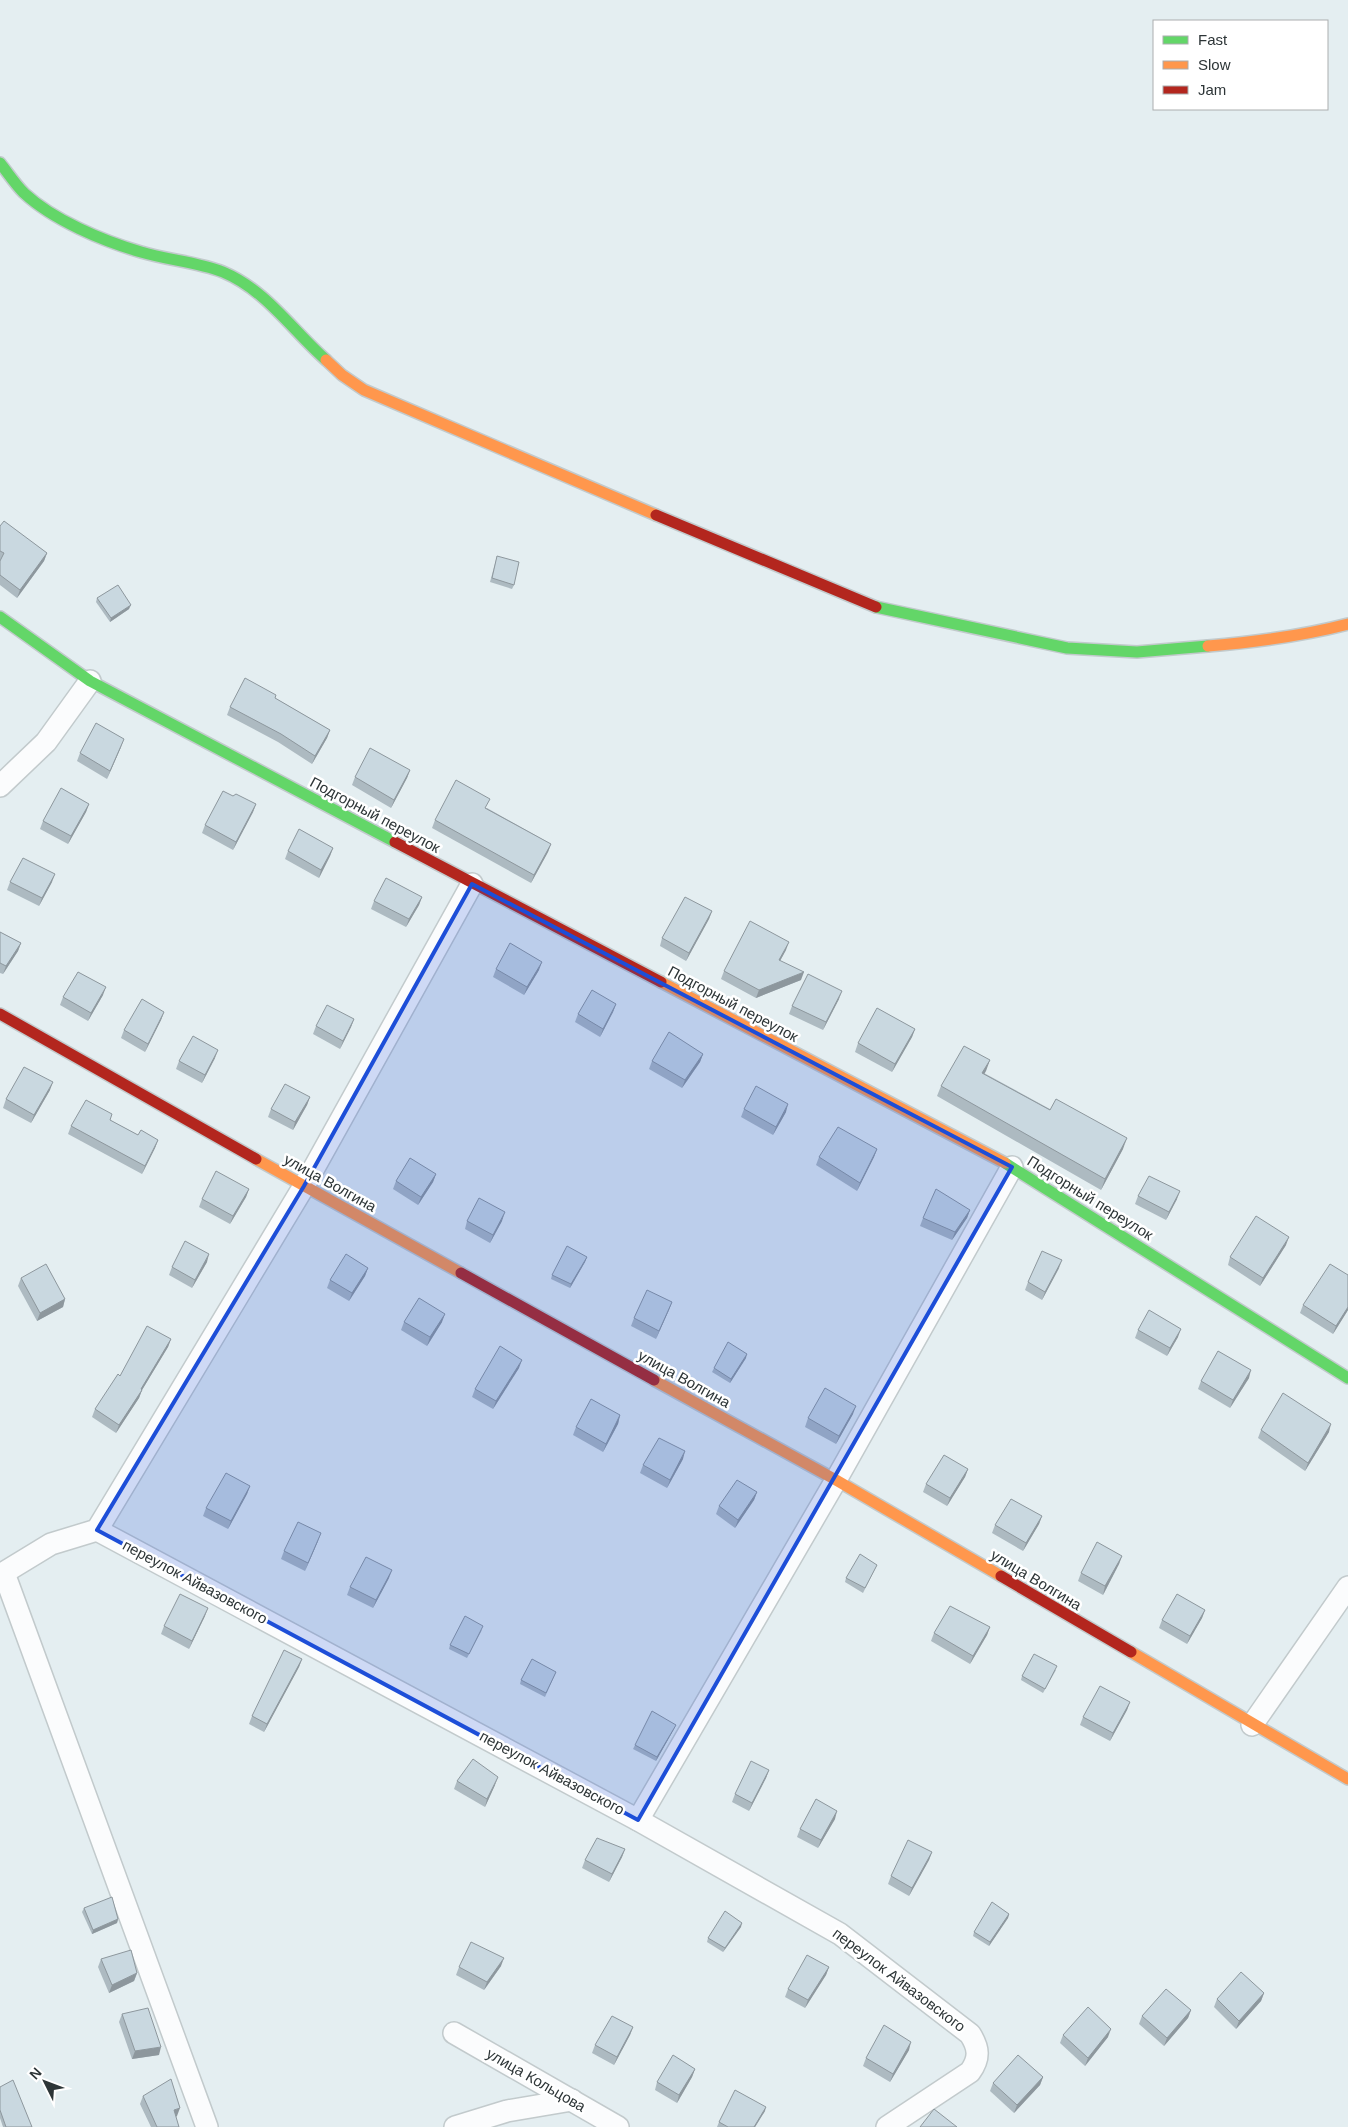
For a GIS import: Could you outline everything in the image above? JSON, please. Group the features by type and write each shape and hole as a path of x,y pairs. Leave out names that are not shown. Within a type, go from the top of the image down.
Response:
{"street":[{"path":"0,163 23,192 50,214 83,230 140,252 222,272 251,288 278,311 320,356 342,375 364,390 869,606 1067,648 1137,652 1248,643 1322,631 1348,624"},
{"name":"Подгорный переулок","path":"0,617 90,681 1012,1167 1348,1378"},
{"path":"0,786 46,742 90,681"},
{"path":"207,2127 2,1574 51,1544 97,1530 304,1186 472,884"},
{"name":"улица Волгина","path":"0,1014 304,1186 836,1480 1252,1725 1348,1779"},
{"path":"638,1820 836,1480 1012,1167"},
{"name":"переулок Айвазовского","path":"97,1530 638,1820 840,1934 970,2034 976,2043 979,2054 976,2064 970,2072 887,2127"},
{"path":"1252,1725 1348,1587"},
{"name":"улица Кольцова","path":"454,2033 618,2127"},
{"path":"455,2127 507,2111 572,2100"}],"highlighted area":[{"path":"472,884 1012,1167 638,1820 97,1530 304,1186"}],"building":[{"path":"4,521 47,553 20,590 0,575 0,561 4,553 0,551 0,526"},
{"path":"497,556 519,562 514,585 492,578"},
{"path":"118,585 131,605 111,618 97,598"},
{"path":"245,678 276,695 275,698 330,730 315,756 281,734 230,707"},
{"path":"96,723 124,739 110,771 80,753"},
{"path":"370,748 410,770 394,800 355,777"},
{"path":"456,780 490,799 485,808 551,844 534,875 435,820"},
{"path":"61,788 89,804 71,836 43,821"},
{"path":"223,791 233,796 236,794 256,804 236,842 205,825"},
{"path":"299,829 333,848 321,870 288,851"},
{"path":"23,858 55,874 42,898 10,882"},
{"path":"386,878 422,897 409,919 374,901"},
{"path":"685,897 712,911 689,953 662,938"},
{"path":"750,921 789,942 779,960 804,972 759,990 724,971"},
{"path":"0,932 21,943 6,966 0,963"},
{"path":"510,943 542,962 527,987 496,969"},
{"path":"78,972 106,987 91,1013 63,997"},
{"path":"808,974 842,991 826,1022 792,1006"},
{"path":"592,990 616,1004 603,1029 578,1014"},
{"path":"142,999 164,1012 148,1044 124,1030"},
{"path":"327,1005 354,1019 343,1041 316,1026"},
{"path":"877,1008 915,1029 895,1064 858,1043"},
{"path":"669,1032 703,1054 685,1080 652,1061"},
{"path":"193,1036 218,1050 205,1075 179,1061"},
{"path":"964,1046 990,1060 982,1073 1050,1110 1056,1099 1127,1138 1105,1179 941,1086"},
{"path":"24,1067 53,1082 34,1115 6,1099"},
{"path":"285,1084 310,1097 295,1122 271,1109"},
{"path":"756,1086 788,1104 776,1127 744,1109"},
{"path":"86,1100 112,1114 110,1120 138,1135 141,1130 158,1140 145,1166 71,1126"},
{"path":"838,1127 877,1149 860,1183 819,1157"},
{"path":"410,1158 436,1174 421,1197 396,1181"},
{"path":"216,1171 249,1189 233,1216 202,1199"},
{"path":"1149,1176 1180,1191 1169,1212 1138,1196"},
{"path":"936,1189 970,1210 955,1232 923,1218"},
{"path":"479,1198 505,1212 493,1235 467,1221"},
{"path":"1256,1216 1289,1237 1263,1278 1230,1257"},
{"path":"185,1241 209,1254 195,1280 172,1267"},
{"path":"567,1246 587,1257 571,1284 552,1275"},
{"path":"1042,1251 1062,1260 1045,1292 1028,1282"},
{"path":"346,1254 368,1268 352,1293 330,1280"},
{"path":"46,1264 65,1299 40,1313 21,1278"},
{"path":"1330,1264 1348,1275 1348,1307 1336,1326 1303,1305"},
{"path":"647,1290 672,1302 659,1331 634,1318"},
{"path":"419,1298 445,1314 430,1337 404,1322"},
{"path":"1149,1310 1181,1329 1170,1348 1138,1330"},
{"path":"147,1326 171,1339 142,1390 119,1425 95,1409 118,1374 120,1376"},
{"path":"728,1342 747,1354 731,1379 714,1368"},
{"path":"500,1346 522,1360 496,1401 475,1389"},
{"path":"1218,1351 1251,1370 1233,1400 1201,1381"},
{"path":"825,1388 856,1406 839,1436 808,1418"},
{"path":"1283,1393 1331,1424 1308,1463 1261,1430"},
{"path":"591,1399 620,1415 606,1444 576,1427"},
{"path":"659,1438 685,1451 670,1480 643,1465"},
{"path":"944,1455 968,1469 950,1498 926,1484"},
{"path":"226,1473 250,1486 231,1521 206,1508"},
{"path":"737,1480 757,1492 738,1520 719,1506"},
{"path":"1011,1499 1042,1516 1026,1543 995,1525"},
{"path":"298,1522 321,1533 308,1563 284,1551"},
{"path":"1097,1542 1122,1556 1105,1586 1081,1573"},
{"path":"860,1554 877,1565 865,1588 846,1578"},
{"path":"366,1557 392,1570 376,1600 350,1587"},
{"path":"180,1594 208,1608 192,1641 164,1626"},
{"path":"1177,1594 1205,1610 1190,1636 1162,1620"},
{"path":"950,1606 990,1627 973,1656 934,1633"},
{"path":"465,1616 483,1626 469,1654 450,1645"},
{"path":"284,1650 302,1659 267,1724 252,1716"},
{"path":"1034,1654 1057,1666 1045,1689 1022,1676"},
{"path":"532,1659 556,1672 546,1693 521,1680"},
{"path":"1100,1686 1130,1702 1113,1733 1083,1717"},
{"path":"652,1711 676,1725 657,1757 635,1745"},
{"path":"473,1759 498,1777 487,1799 457,1781"},
{"path":"751,1761 769,1770 752,1803 735,1794"},
{"path":"816,1799 837,1811 821,1840 800,1829"},
{"path":"597,1838 625,1849 612,1874 585,1860"},
{"path":"908,1840 932,1852 912,1888 891,1876"},
{"path":"112,1897 118,1919 93,1930 84,1908"},
{"path":"992,1902 1009,1914 990,1942 974,1932"},
{"path":"725,1911 742,1923 725,1948 708,1938"},
{"path":"471,1942 504,1958 487,1982 459,1967"},
{"path":"131,1950 137,1973 112,1985 101,1959"},
{"path":"807,1955 829,1967 808,2000 788,1989"},
{"path":"1241,1972 1264,1993 1239,2021 1217,1999"},
{"path":"1166,1989 1191,2010 1167,2038 1142,2016"},
{"path":"1088,2007 1111,2029 1088,2058 1063,2035"},
{"path":"148,2008 161,2047 135,2051 122,2014"},
{"path":"612,2016 633,2027 617,2057 595,2045"},
{"path":"884,2025 911,2042 893,2074 866,2058"},
{"path":"673,2055 695,2069 679,2095 657,2082"},
{"path":"1018,2055 1043,2077 1017,2105 993,2083"},
{"path":"171,2079 180,2108 174,2110 179,2127 157,2127 143,2096"},
{"path":"13,2080 32,2127 6,2127 0,2110 0,2087"},
{"path":"735,2090 766,2107 754,2127 728,2127 719,2122"},
{"path":"934,2109 957,2127 920,2127"}],"traffic: fast":[{"path":"0,163 24,193 64,221 95,236 126,247 151,255 193,263 223,272 238,280 266,300 326,360"},
{"path":"876,607 1067,648 1137,652 1208,646"},
{"path":"0,617 90,681 395,842"},
{"path":"1005,1163 1348,1378"}],"traffic: slow":[{"path":"326,360 342,375 364,390 656,515"},
{"path":"1208,646 1278,638 1348,624"},
{"path":"661,982 1005,1163"},
{"path":"256,1159 461,1273"},
{"path":"654,1380 836,1480 1001,1576"},
{"path":"1131,1652 1348,1779"}],"traffic: jam":[{"path":"656,515 876,607"},
{"path":"395,842 661,982"},
{"path":"0,1014 256,1159"},
{"path":"461,1273 654,1380"},
{"path":"1001,1576 1131,1652"}]}
